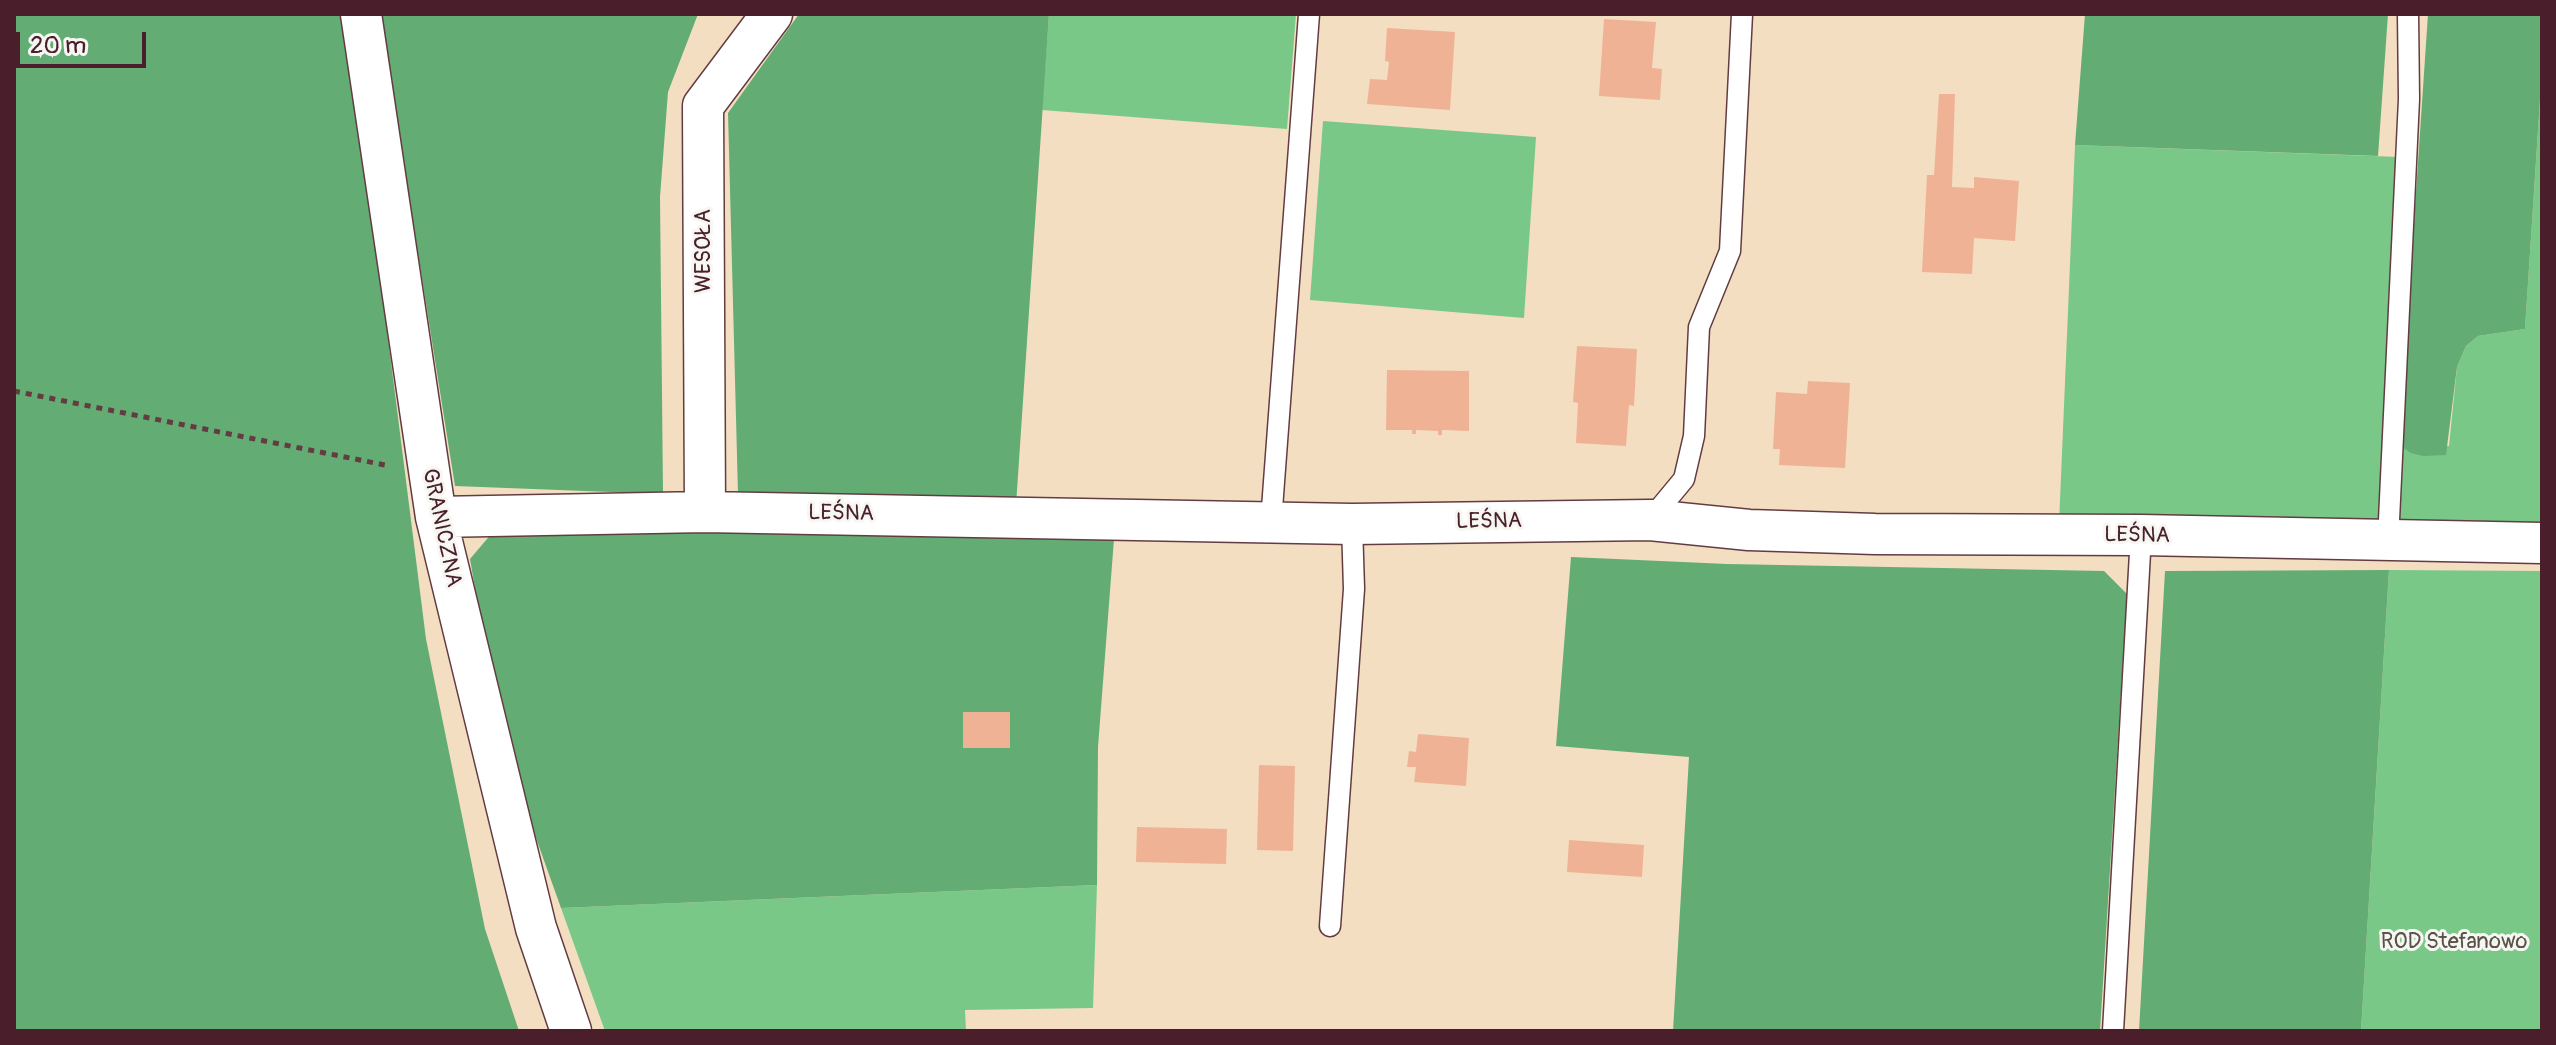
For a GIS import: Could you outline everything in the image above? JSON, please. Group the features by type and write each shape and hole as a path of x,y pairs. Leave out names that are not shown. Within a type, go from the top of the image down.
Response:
{"street":[{"name":"GRANICZNA","path":"361,14 436,517 536,928 571,1031"},
{"name":"WESOŁA","path":"705,512 703,106 772,14"},
{"name":"LEŚNA","path":"436,517 705,512 1352,524 1650,520 1749,530 1859,534 2141,535 2542,543"}],"lane":[{"path":"1271,522 1309,14"},
{"path":"1650,520 1684,479 1694,436 1699,327 1730,251 1742,14"},
{"path":"2388,541 2409,115 2408,14"},
{"path":"1330,926 1354,589 1352,524"},
{"path":"2113,1031 2141,535"}],"path":[{"path":"14,391 429,474"}],"green space":[{"path":"14,14 347,14 426,639 485,929 519,1031 14,1031"},
{"path":"380,14 698,14 668,92 660,197 663,494 455,486"},
{"path":"799,14 1049,14 1016,505 738,494 728,113"},
{"path":"1049,14 1296,14 1287,129 1042,110"},
{"path":"2085,14 2388,14 2378,156 2075,145"},
{"path":"2428,14 2542,14 2542,69 2525,329 2478,336 2466,346 2457,367 2446,455 2423,456 2399,445"},
{"path":"2542,69 2542,530 2395,527 2399,445 2449,446 2457,367 2466,346 2478,336 2525,329"},
{"path":"1323,121 1536,137 1524,318 1310,300"},
{"path":"2075,145 2399,157 2381,530 2059,524"},
{"path":"498,526 1114,539 1098,747 1097,885 561,908 501,740 470,559"},
{"path":"1571,557 1727,564 2104,571 2127,594 2100,1031 1673,1031 1689,757 1556,746"},
{"name":"ROD Stefanowo","path":"2389,570 2542,571 2542,1031 2361,1031"},
{"path":"2389,570 2361,1031 2139,1031 2165,571"},
{"path":"1097,885 1093,1008 965,1010 966,1031 605,1031 561,908"}],"building":[{"path":"1604,19 1656,22 1652,68 1662,69 1660,100 1599,96"},
{"path":"1387,28 1455,32 1450,110 1367,104 1370,79 1387,80"},
{"path":"1939,94 1955,94 1952,187 1974,188 1974,177 2019,181 2015,241 1974,238 1972,274 1922,272 1927,175 1934,175"},
{"path":"1577,346 1637,349 1634,406 1629,405 1626,446 1576,443 1578,403 1573,402"},
{"path":"1387,370 1469,371 1469,431 1442,430 1442,435 1438,435 1438,431 1416,430 1416,434 1412,434 1412,430 1386,430"},
{"path":"1808,381 1850,383 1845,468 1779,465 1780,449 1773,449 1776,392 1807,394"},
{"path":"963,712 1010,712 1010,748 963,748"},
{"path":"1418,734 1469,738 1466,786 1414,782 1416,767 1407,767 1409,751 1416,752"},
{"path":"1259,765 1295,766 1293,851 1257,850"},
{"path":"1137,827 1227,829 1226,864 1136,862"},
{"path":"1569,840 1644,845 1642,877 1567,872"}]}
